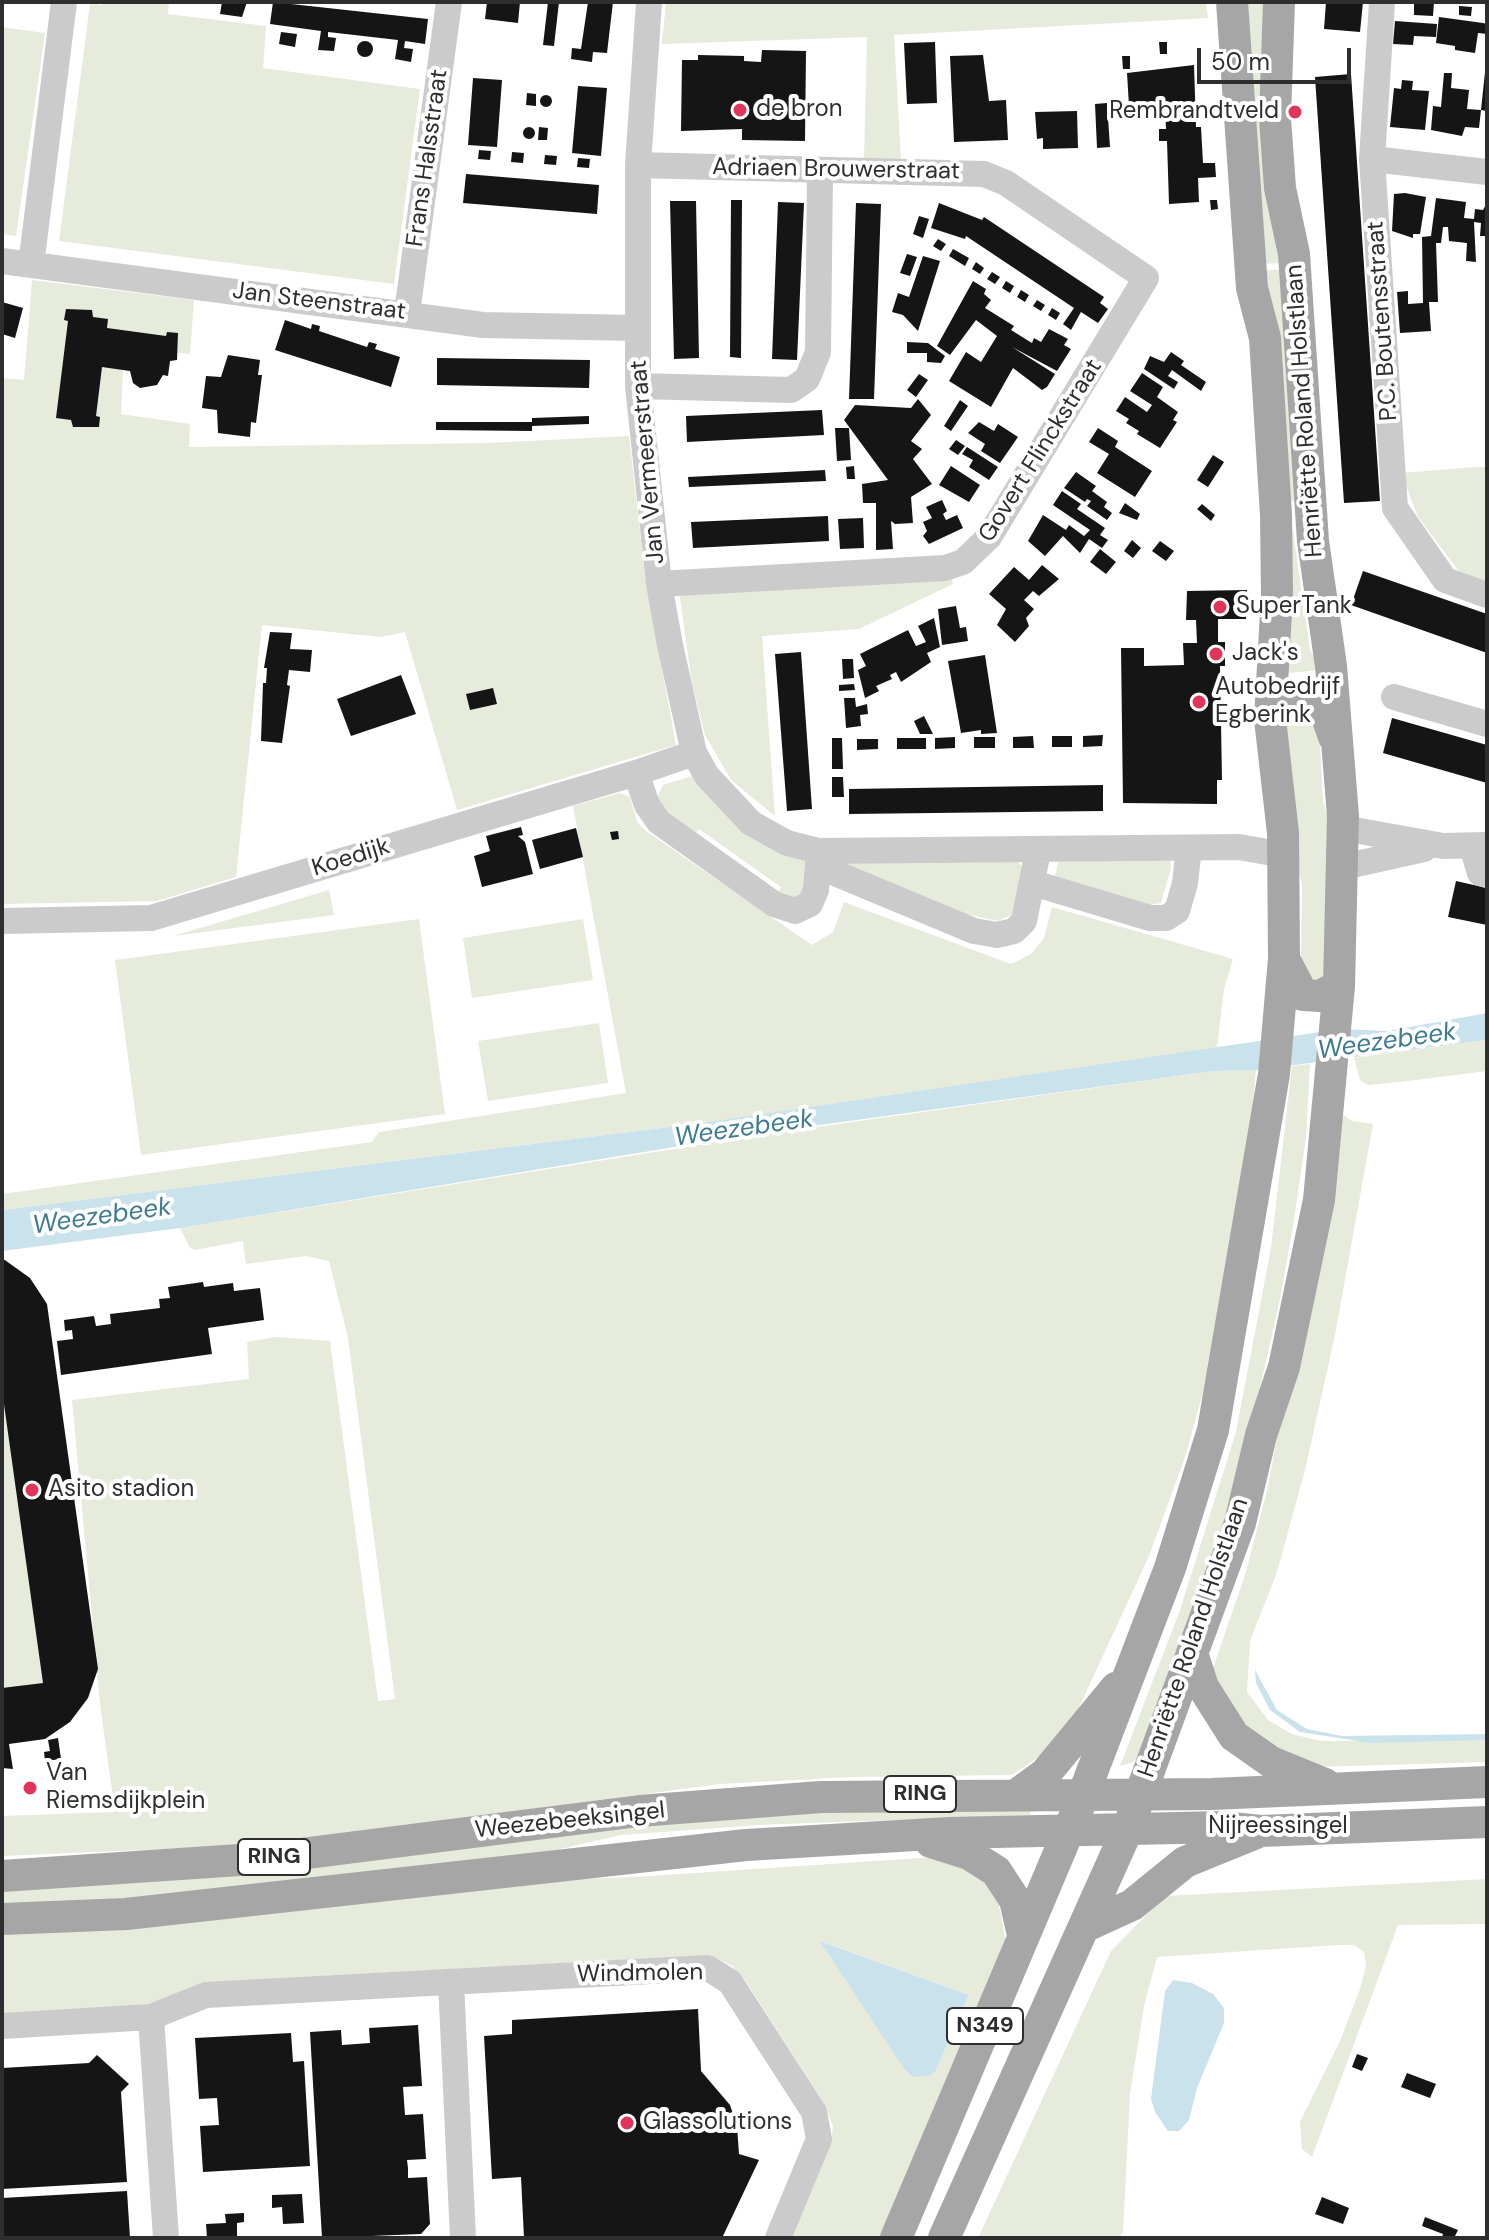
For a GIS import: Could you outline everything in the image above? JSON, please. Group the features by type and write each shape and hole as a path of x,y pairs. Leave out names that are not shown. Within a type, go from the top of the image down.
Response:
{"main road":[{"name":"Henriëtte Roland Holstlaan","path":"896,2238 1084,1794 1170,1568 1213,1430 1274,1074 1284,959 1283,844 1270,719 1277,595 1276,515 1265,338 1252,288 1232,2"},
{"name":"Henriëtte Roland Holstlaan","path":"944,2238 1128,1828 1240,1523 1261,1435 1284,1367 1319,1200 1337,1024 1343,828 1331,666 1313,541 1294,254 1280,188 1275,118 1279,2"},
{"path":"1270,719 1291,701 1314,701 1326,714 1339,751"},
{"path":"1284,959 1303,995 1320,996 1339,986"},
{"path":"1192,1653 1203,1687 1218,1715 1243,1744 1289,1771 1339,1790"},
{"path":"1019,1793 1045,1774 1132,1671"},
{"name":"Nijreessingel","path":"1139,1795 1339,1790 1487,1782"},
{"name":"Weezebeeksingel","path":"2,1876 269,1858 639,1811 821,1797 1019,1793 1139,1795"},
{"name":"Nijreessingel","path":"1069,1829 1222,1827 1261,1831 1487,1822"},
{"name":"Weezebeeksingel","path":"2,1919 126,1914 661,1852 1069,1829"},
{"path":"1086,1926 1132,1905 1185,1862 1261,1831"},
{"path":"913,1836 969,1854 990,1866 1015,1900 1023,1935"}],"street":[{"path":"31,265 64,2"},
{"name":"Frans Halsstraat","path":"407,313 445,2"},
{"name":"Jan Vermeerstraat","path":"649,2 638,165 638,386 659,584 694,753 725,798 751,823 819,859 974,931 997,935 1014,931 1024,921 1038,851"},
{"name":"P.C. Boutensstraat","path":"1382,2 1372,159 1395,508 1445,580 1487,595"},
{"path":"1372,159 1487,172"},
{"name":"Adriaen Brouwerstraat","path":"638,165 984,174 1006,183 1146,278"},
{"path":"638,386 791,390 807,379 818,352 820,172"},
{"name":"Jan Steenstraat","path":"2,261 483,325 636,328"},
{"name":"Govert Flinckstraat","path":"659,584 945,568 963,562 989,537 1146,278"},
{"path":"1394,697 1487,724"},
{"name":"Koedijk","path":"2,921 151,918 694,753"},
{"path":"636,773 647,805 659,822 774,904 795,911 810,904 816,890 819,859"},
{"path":"1343,828 1443,846 1480,846 1480,873 1487,875"},
{"name":"Jan Vermeerstraat","path":"819,859 1283,844"},
{"path":"1343,867 1443,846"},
{"path":"1033,883 1150,918 1166,918 1177,911 1185,883 1214,847"},
{"name":"Windmolen","path":"2,2026 151,2017 206,1995 708,1968 730,1982 814,2112 819,2139 778,2238"},
{"path":"451,1982 463,2238"},
{"path":"151,2017 166,2238"}],"shaded area":[{"path":"102,2 169,2 168,14 266,26 263,68 420,89 394,284 59,241 90,4 102,5"},
{"path":"666,2 1206,2 1208,18 894,35 901,160 864,159 867,37 662,44"},
{"path":"1238,2 1272,2 1287,263 1256,264"},
{"path":"2,27 45,33 16,236 2,234"},
{"path":"1288,269 1301,505 1290,500 1256,271"},
{"path":"32,280 194,300 190,354 124,347 121,414 190,424 189,447 488,443 629,436 645,576 676,745 457,810 405,632 381,637 262,625 236,877 157,901 2,904 2,378 24,380"},
{"path":"1487,467 1487,584 1458,570 1418,517 1401,473"},
{"path":"1284,527 1293,531 1310,650 1321,670 1278,674"},
{"path":"951,577 953,584 859,629 762,636 775,816 731,780 705,735 692,684 680,597 684,592"},
{"path":"1301,710 1319,723 1323,802 1336,840 1334,972 1315,987 1301,962 1302,884 1291,843 1281,720"},
{"path":"692,776 808,857 803,901 773,900 781,887 699,829 689,841 657,798 663,785"},
{"path":"620,793 630,797 637,822 646,831 812,945 833,932 844,902 1011,964 1031,954 1044,938 1052,907 1233,959 1224,989 1217,1048 694,1124 2,1210 2,1194 372,1142 379,1132 626,1093 573,806"},
{"path":"1170,861 1171,868 1161,903 1150,905 1053,886 1058,862"},
{"path":"1018,862 1024,868 1013,914 998,921 965,914 846,866 849,863"},
{"path":"329,890 334,915 173,936"},
{"path":"419,919 445,1114 141,1155 115,960"},
{"path":"583,919 593,980 472,998 463,938"},
{"path":"599,1023 608,1083 488,1101 478,1041"},
{"path":"1487,1040 1487,1071 1368,1085 1360,1080 1354,1058"},
{"path":"1310,1064 1306,1138 1293,1226 1243,1463 1223,1530 1145,1750 1133,1762 1120,1766 1180,1610 1236,1432 1271,1248 1292,1066"},
{"path":"1256,1070 1246,1192 1221,1328 1185,1457 1149,1556 1070,1727 1047,1751 1012,1775 850,1777 720,1784 258,1845 2,1856 2,1816 115,1812 100,1704 72,1400 249,1379 247,1342 276,1337 330,1341 378,1701 395,1699 348,1338 329,1261 306,1256 246,1264 243,1241 195,1250 190,1248 180,1228 767,1134 1214,1071"},
{"path":"1336,1110 1352,1121 1373,1124 1335,1335 1305,1470 1277,1572 1250,1641 1247,1692 1268,1720 1292,1734 1321,1741 1487,1740 1487,1762 1313,1767 1248,1737 1211,1674 1246,1572 1268,1486"},
{"name":"Asito stadion","path":"2,1271 86,1670 2,1733"},
{"path":"1030,1807 1030,1815 758,1825 621,1835 556,1850 242,1893 2,1908 2,1887 782,1812"},
{"path":"936,1857 961,1863 985,1880 998,1900 1007,1948 885,2238 789,2238 833,2126 824,2103 745,1980 732,1966 711,1955 301,1977 138,2010 2,2017 2,1928 518,1881 635,1877","holes":["821,1941 969,1995 936,2070"]},
{"path":"1487,1879 1487,1924 1398,1925 1312,2157 1302,2149 1300,2122 1340,2041 1360,1989 1366,1966 1364,1952 1354,1945 1338,1945 1157,1957 1144,2006 1130,2094 1123,2232 1119,2238 978,2238 1111,1951 1165,1896"}],"water":[{"name":"Weezebeek","path":"1487,1013 1487,1040 1256,1070 1214,1071 754,1134 180,1228 2,1251 2,1210 694,1124 1341,1029 1388,1031"},
{"path":"1255,1670 1277,1710 1307,1729 1342,1736 1487,1734 1487,1740 1371,1743 1300,1732 1270,1710 1256,1683"},
{"path":"820,1941 969,1995 936,2070 929,2076 913,2077 903,2067"},
{"path":"1173,1980 1192,1983 1213,1994 1224,2008 1224,2023 1197,2088 1189,2120 1179,2131 1168,2131 1155,2112 1151,2099 1165,1991"}],"building":[{"path":"222,2 247,2 242,17 220,14"},
{"path":"273,2 428,19 425,44 405,41 404,48 413,49 411,62 395,59 398,40 328,32 328,37 336,38 334,51 318,50 321,31 270,24"},
{"path":"487,2 520,2 518,23 485,19"},
{"path":"548,2 559,2 554,46 543,45"},
{"path":"588,2 613,2 607,53 593,52 592,62 571,59 572,48 581,49"},
{"path":"1326,2 1363,2 1360,32 1324,29"},
{"path":"1414,2 1434,2 1433,16 1414,15"},
{"path":"1459,6 1472,7 1471,16 1459,15"},
{"path":"1439,17 1487,24 1487,34 1478,33 1475,53 1455,50 1455,46 1436,43"},
{"path":"1395,21 1437,24 1436,37 1414,36 1413,45 1393,44"},
{"path":"281,32 297,34 295,47 279,44"},
{"path":"362,41 368,41 373,49 371,55 362,57 357,52 357,46"},
{"path":"935,42 937,103 907,104 904,43"},
{"path":"1159,42 1167,42 1167,54 1160,54"},
{"path":"762,50 806,51 805,141 742,140 742,129 681,131 682,60 698,60 698,55 744,56 744,61 761,62"},
{"path":"983,55 989,101 1006,100 1008,140 954,142 950,56"},
{"path":"1122,56 1130,56 1130,69 1123,69"},
{"path":"1194,65 1196,127 1201,127 1203,163 1215,163 1216,177 1198,178 1199,202 1169,204 1167,141 1159,141 1159,129 1166,129 1165,104 1129,106 1127,73"},
{"path":"1487,72 1487,111 1481,110"},
{"path":"1444,73 1452,73 1451,88 1469,90 1467,109 1481,110 1479,128 1465,127 1462,136 1431,130 1433,106 1441,107"},
{"path":"1351,74 1380,501 1344,503 1315,77"},
{"path":"473,78 502,80 497,147 468,145"},
{"path":"1402,80 1413,81 1412,90 1429,91 1425,130 1390,127 1394,88 1401,89"},
{"path":"578,86 607,88 601,156 572,153"},
{"path":"527,93 536,94 536,106 526,105"},
{"path":"546,95 552,101 546,107 540,101"},
{"path":"1107,103 1110,147 1097,148 1095,104"},
{"path":"1077,111 1078,148 1043,149 1043,138 1037,139 1035,112"},
{"path":"529,127 535,133 529,139 523,133"},
{"path":"539,127 548,128 547,140 538,140"},
{"path":"479,150 491,151 490,160 478,159"},
{"path":"512,152 524,153 523,163 511,162"},
{"path":"545,155 557,156 556,165 544,164"},
{"path":"578,158 590,159 589,168 577,167"},
{"path":"466,174 599,185 597,214 463,203"},
{"path":"1394,194 1426,197 1420,234 1413,234 1413,238 1392,231"},
{"path":"1436,198 1466,202 1464,218 1474,219 1475,209 1483,210 1487,203 1487,236 1480,236 1481,223 1474,222 1476,262 1466,261 1467,243 1449,241 1448,227 1443,227 1441,243 1436,243 1438,302 1429,302 1431,331 1400,333 1397,292 1408,291 1408,304 1423,303 1422,237 1431,236"},
{"path":"731,200 742,200 741,358 730,357"},
{"path":"1210,200 1217,200 1218,209 1211,210"},
{"path":"670,201 696,201 699,358 674,359"},
{"path":"778,202 804,203 797,360 772,359"},
{"path":"856,203 881,204 874,399 849,399"},
{"path":"939,203 982,220 984,217 1104,297 1100,303 1108,309 1098,323 1081,312 1071,330 1063,324 1074,308 966,236 965,239 931,228"},
{"path":"919,216 929,219 923,238 913,234"},
{"path":"938,239 946,244 941,251 933,246"},
{"path":"953,249 969,258 965,266 949,256"},
{"path":"907,254 917,257 910,276 900,273"},
{"path":"923,256 940,261 918,331 903,315 892,312 898,293 909,297"},
{"path":"976,262 984,268 980,274 972,269"},
{"path":"992,272 1000,277 995,284 987,279"},
{"path":"973,281 986,289 984,294 991,300 985,308 1014,326 1011,330 1032,343 1034,338 1041,342 1049,329 1068,339 1064,345 1071,349 1057,371 1012,347 1055,374 1047,387 1042,390 1013,368 991,407 949,381 966,352 981,362 997,336 976,320 950,355 937,346"},
{"path":"1006,281 1014,286 1010,293 1002,288"},
{"path":"1021,290 1029,295 1025,302 1017,297"},
{"path":"1037,300 1045,305 1041,311 1033,306"},
{"path":"2,302 23,308 15,338 2,334"},
{"path":"1052,308 1060,313 1056,320 1048,315"},
{"path":"66,309 92,310 93,317 108,319 107,328 166,336 167,332 178,333 177,360 170,361 168,376 163,375 157,385 140,388 133,383 130,371 102,367 96,416 100,417 99,427 73,427 71,420 56,418 68,321 64,320"},
{"path":"285,320 311,329 312,324 320,326 319,331 367,347 369,342 377,344 375,349 400,357 391,387 275,350"},
{"path":"907,342 928,343 945,356 941,363 927,362 927,353 907,353"},
{"path":"1171,352 1184,361 1181,365 1206,382 1201,391 1172,370 1168,376 1178,382 1174,389 1144,369 1150,356 1164,362"},
{"path":"228,355 260,360 258,375 262,375 256,423 251,422 250,437 218,433 217,410 202,408 206,376 221,377"},
{"path":"437,358 590,360 589,388 437,385"},
{"path":"1142,373 1163,387 1157,397 1178,412 1173,420 1177,422 1160,448 1137,434 1139,431 1126,423 1129,419 1116,411 1125,397 1147,412 1152,405 1130,391"},
{"path":"919,374 928,380 916,397 907,390"},
{"path":"918,399 931,415 911,441 922,449 913,459 932,484 911,497 913,523 895,524 891,521 893,549 876,550 876,503 863,503 862,484 888,480 844,420 855,405 911,408"},
{"path":"960,400 968,406 951,431 944,426"},
{"path":"822,410 824,435 687,442 686,416"},
{"path":"589,416 589,424 532,426 532,431 436,430 436,422 532,422 532,418"},
{"path":"979,422 994,431 998,424 1018,437 1000,463 981,451 985,444 968,433"},
{"path":"835,428 849,428 851,460 837,461"},
{"path":"1098,428 1118,441 1115,447 1152,471 1135,497 1097,473 1109,454 1089,442"},
{"path":"956,440 965,446 958,455 949,449"},
{"path":"967,447 998,467 989,480 969,467 973,460 962,454"},
{"path":"1213,455 1224,462 1208,487 1197,480"},
{"path":"854,466 855,479 847,479 846,467"},
{"path":"951,466 980,485 969,502 939,485"},
{"path":"825,470 826,481 689,487 688,477"},
{"path":"1076,472 1096,486 1092,491 1107,502 1104,507 1112,513 1107,520 1087,506 1091,501 1087,499 1085,502 1064,488"},
{"path":"1062,491 1081,504 1077,509 1105,528 1100,535 1108,540 1102,548 1089,539 1080,553 1063,536 1045,556 1028,541 1043,515 1066,530 1069,525 1084,536 1090,530 1053,505"},
{"path":"942,500 947,511 943,514 946,520 957,515 963,528 929,544 923,536 927,531 923,522 932,518 926,507"},
{"path":"1125,503 1140,514 1137,520 1119,513"},
{"path":"1202,504 1215,515 1211,521 1197,509"},
{"path":"828,516 829,541 693,548 691,522"},
{"path":"863,518 864,548 840,549 838,519"},
{"path":"1132,540 1141,548 1133,558 1124,551"},
{"path":"1160,541 1174,551 1166,561 1152,551"},
{"path":"1100,549 1116,562 1106,574 1090,562"},
{"path":"1042,565 1059,579 1039,596 1033,591 1024,600 1034,609 1026,618 1029,626 1015,642 997,625 1006,609 989,594 1014,567 1029,580"},
{"path":"1363,571 1487,614 1487,653 1351,605"},
{"path":"1247,590 1246,619 1218,619 1218,642 1225,642 1225,666 1220,666 1222,780 1217,780 1217,804 1123,803 1121,648 1144,648 1144,666 1184,665 1183,643 1197,643 1196,620 1186,620 1187,591"},
{"path":"956,606 960,628 966,627 968,641 942,645 938,609"},
{"path":"934,618 940,647 927,653 931,662 901,682 896,672 890,675 892,679 876,686 879,691 865,698 858,670 866,666 860,654 908,630 916,646 926,642 918,626"},
{"path":"270,632 292,633 290,649 312,650 310,672 289,670 287,685 290,686 282,743 261,741 263,683 266,683 267,668 264,668"},
{"path":"801,652 812,809 787,811 775,654"},
{"path":"985,655 997,733 981,734 981,730 961,733 948,661"},
{"path":"842,659 853,659 854,678 843,679"},
{"path":"401,675 416,714 351,736 337,699"},
{"path":"854,684 855,690 839,691 839,685"},
{"path":"493,688 497,704 470,710 466,694"},
{"path":"844,698 855,698 856,707 867,704 868,714 860,715 861,726 846,728"},
{"path":"924,716 933,734 920,734 914,721"},
{"path":"1392,718 1487,745 1487,783 1383,753"},
{"path":"1103,735 1102,746 1083,747 1083,736"},
{"path":"1033,736 1034,748 1013,748 1013,737"},
{"path":"1052,736 1072,736 1072,747 1052,747"},
{"path":"955,737 955,748 935,749 935,738"},
{"path":"974,737 995,737 995,748 974,748"},
{"path":"832,738 842,738 843,769 832,769"},
{"path":"897,738 926,738 926,749 897,749"},
{"path":"857,739 878,739 878,749 857,750"},
{"path":"832,777 843,777 844,797 832,797"},
{"path":"1103,785 1103,811 849,814 849,789"},
{"path":"521,827 523,835 518,836 525,842 533,874 482,887 474,856 490,851 486,836"},
{"path":"576,828 583,857 540,869 532,840"},
{"path":"618,831 619,839 612,840 610,832"},
{"path":"1456,881 1487,888 1487,925 1448,917"},
{"name":"Asito stadion","path":"2,1258 30,1278 47,1304 98,1669 88,1698 70,1722 45,1739 9,1744 13,1769 2,1768 2,1688 43,1683 2,1390"},
{"path":"203,1282 204,1287 233,1283 234,1291 260,1288 264,1320 208,1328 212,1354 61,1375 57,1341 73,1339 72,1330 65,1331 64,1320 94,1316 96,1326 111,1324 110,1314 160,1308 159,1299 170,1298 168,1287"},
{"path":"58,1738 61,1759 45,1761 44,1752 50,1751 48,1740"},
{"name":"Glassolutions","path":"698,2009 701,2071 730,2105 737,2126 739,2154 759,2160 722,2238 524,2238 521,2177 492,2179 484,2036 512,2034 512,2020"},
{"path":"418,2025 422,2086 403,2087 405,2115 423,2114 426,2159 407,2160 408,2178 427,2177 430,2224 421,2234 322,2238 310,2032 341,2030 342,2045 370,2043 369,2028"},
{"path":"291,2033 293,2062 304,2061 310,2166 203,2172 200,2126 219,2125 217,2098 199,2099 195,2038"},
{"path":"1357,2054 1368,2058 1362,2071 1352,2067"},
{"path":"97,2055 129,2084 121,2092 127,2182 2,2189 2,2068 89,2063"},
{"path":"1407,2073 1436,2084 1430,2098 1401,2087"},
{"path":"127,2191 130,2238 2,2238 2,2198"},
{"path":"302,2194 304,2223 283,2224 282,2207 272,2208 272,2195"},
{"path":"1322,2197 1349,2208 1343,2224 1315,2214"},
{"path":"244,2213 244,2222 237,2223 237,2238 207,2238 206,2224 226,2223 225,2214"},
{"path":"1425,2217 1458,2230 1454,2238 1442,2238 1443,2234 1422,2226"}],"place":[{"name":"de bron","path":"740,110"},
{"name":"Rembrandtveld","path":"1295,112"},
{"name":"SuperTank","path":"1220,607"},
{"name":"Jack's","path":"1216,654"},
{"name":"Autobedrijf Egberink","path":"1199,702"},
{"name":"Asito stadion","path":"32,1490"},
{"name":"Van Riemsdijkplein","path":"30,1788"},
{"name":"Glassolutions","path":"627,2123"}]}
